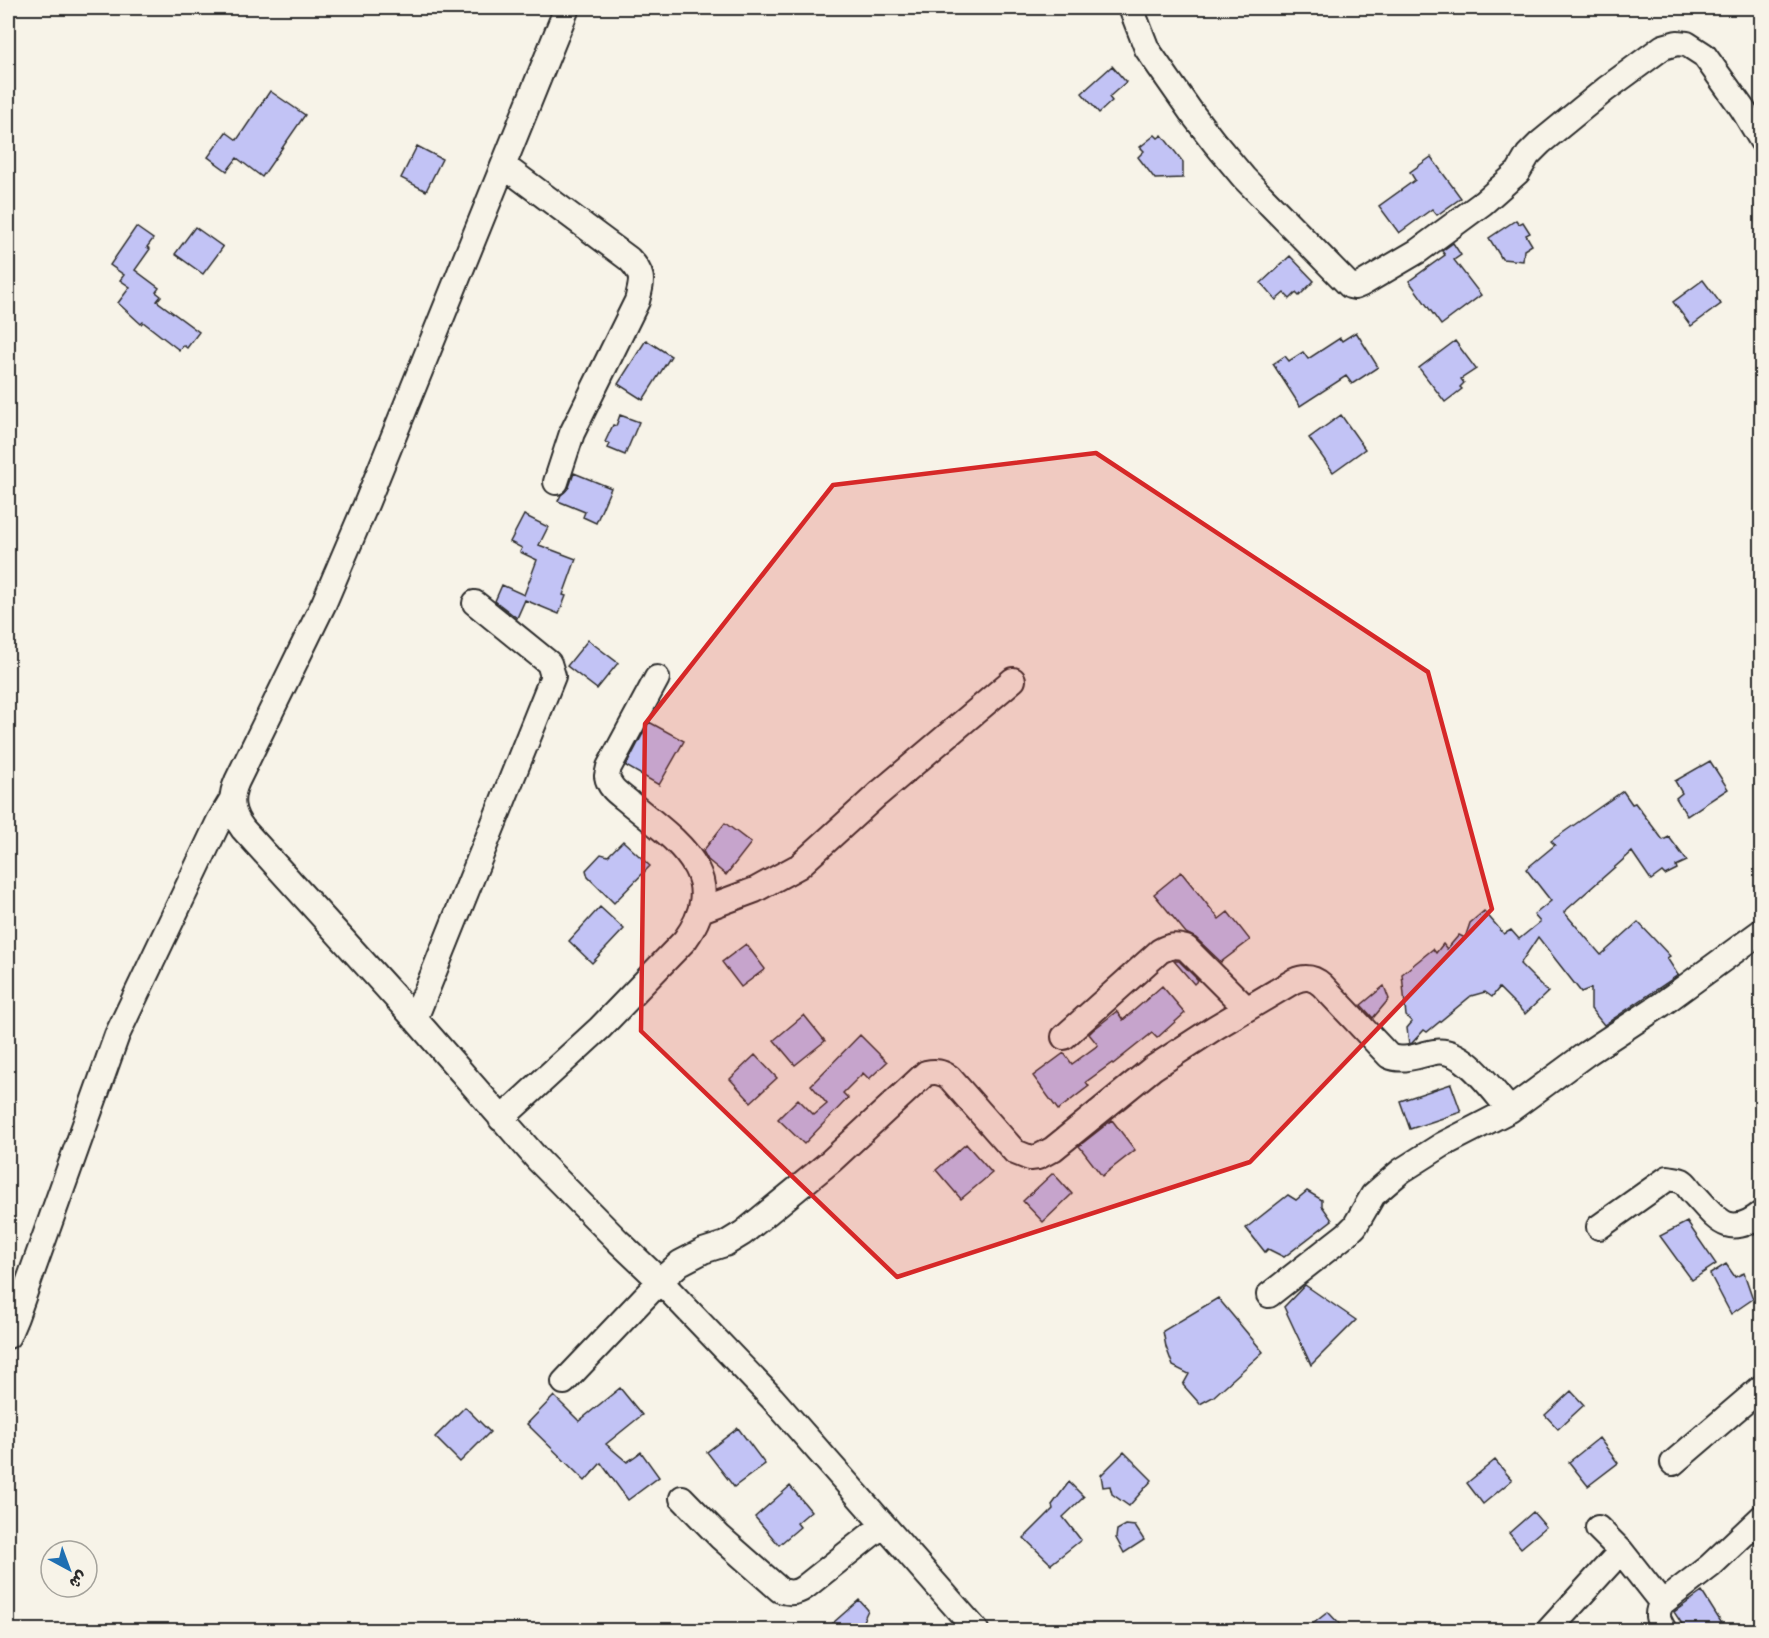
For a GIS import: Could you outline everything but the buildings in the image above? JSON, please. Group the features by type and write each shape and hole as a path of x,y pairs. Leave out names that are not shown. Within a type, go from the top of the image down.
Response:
{"street":[{"path":"10,1322 117,1035 324,603 368,502 567,8"},
{"path":"1131,8 1147,49 1208,135 1244,178 1350,286 1362,284 1418,250 1484,203 1518,172 1528,155 1540,142 1606,88 1663,46 1677,43 1687,44 1704,55 1742,108 1761,141"},
{"path":"504,166 629,259 641,273 642,282 637,301 572,433 556,482"},
{"path":"415,1019 553,676 549,663 475,603"},
{"path":"501,1119 600,1028 677,948 695,926 701,910 703,892 700,875 692,859 681,845 614,789 608,781 607,771 657,678"},
{"path":"701,910 763,887 799,866 885,787 1013,680"},
{"path":"231,801 232,811 237,821 415,1019 501,1119 578,1202 660,1281 764,1389 976,1630"},
{"path":"1269,1295 1347,1234 1355,1226 1373,1195 1401,1171 1442,1145 1510,1110 1586,1054 1662,1004 1761,931"},
{"path":"1064,1037 1160,951 1177,945 1186,948 1246,1008"},
{"path":"564,1382 680,1263 703,1251 725,1244 743,1233 831,1161 926,1073 942,1073 949,1077 1015,1152 1030,1158 1038,1157 1053,1149 1153,1068 1246,1008 1299,978 1312,978 1322,985 1389,1056 1400,1059 1436,1052 1455,1054 1465,1061 1510,1110"},
{"path":"1599,1227 1668,1178 1682,1180 1727,1226 1738,1227 1751,1222 1761,1213"},
{"path":"1673,1464 1761,1387"},
{"path":"682,1498 749,1564 780,1590 787,1593 800,1591 884,1525"},
{"path":"1664,1630 1658,1619 1657,1611 1662,1604 1710,1566 1761,1517"},
{"path":"1598,1528 1621,1551 1662,1604"},
{"path":"1549,1630 1621,1551"}],"highlighted area":[{"path":"1096,453 1428,672 1492,909 1250,1162 897,1277 641,1031 645,724 833,485"}]}
